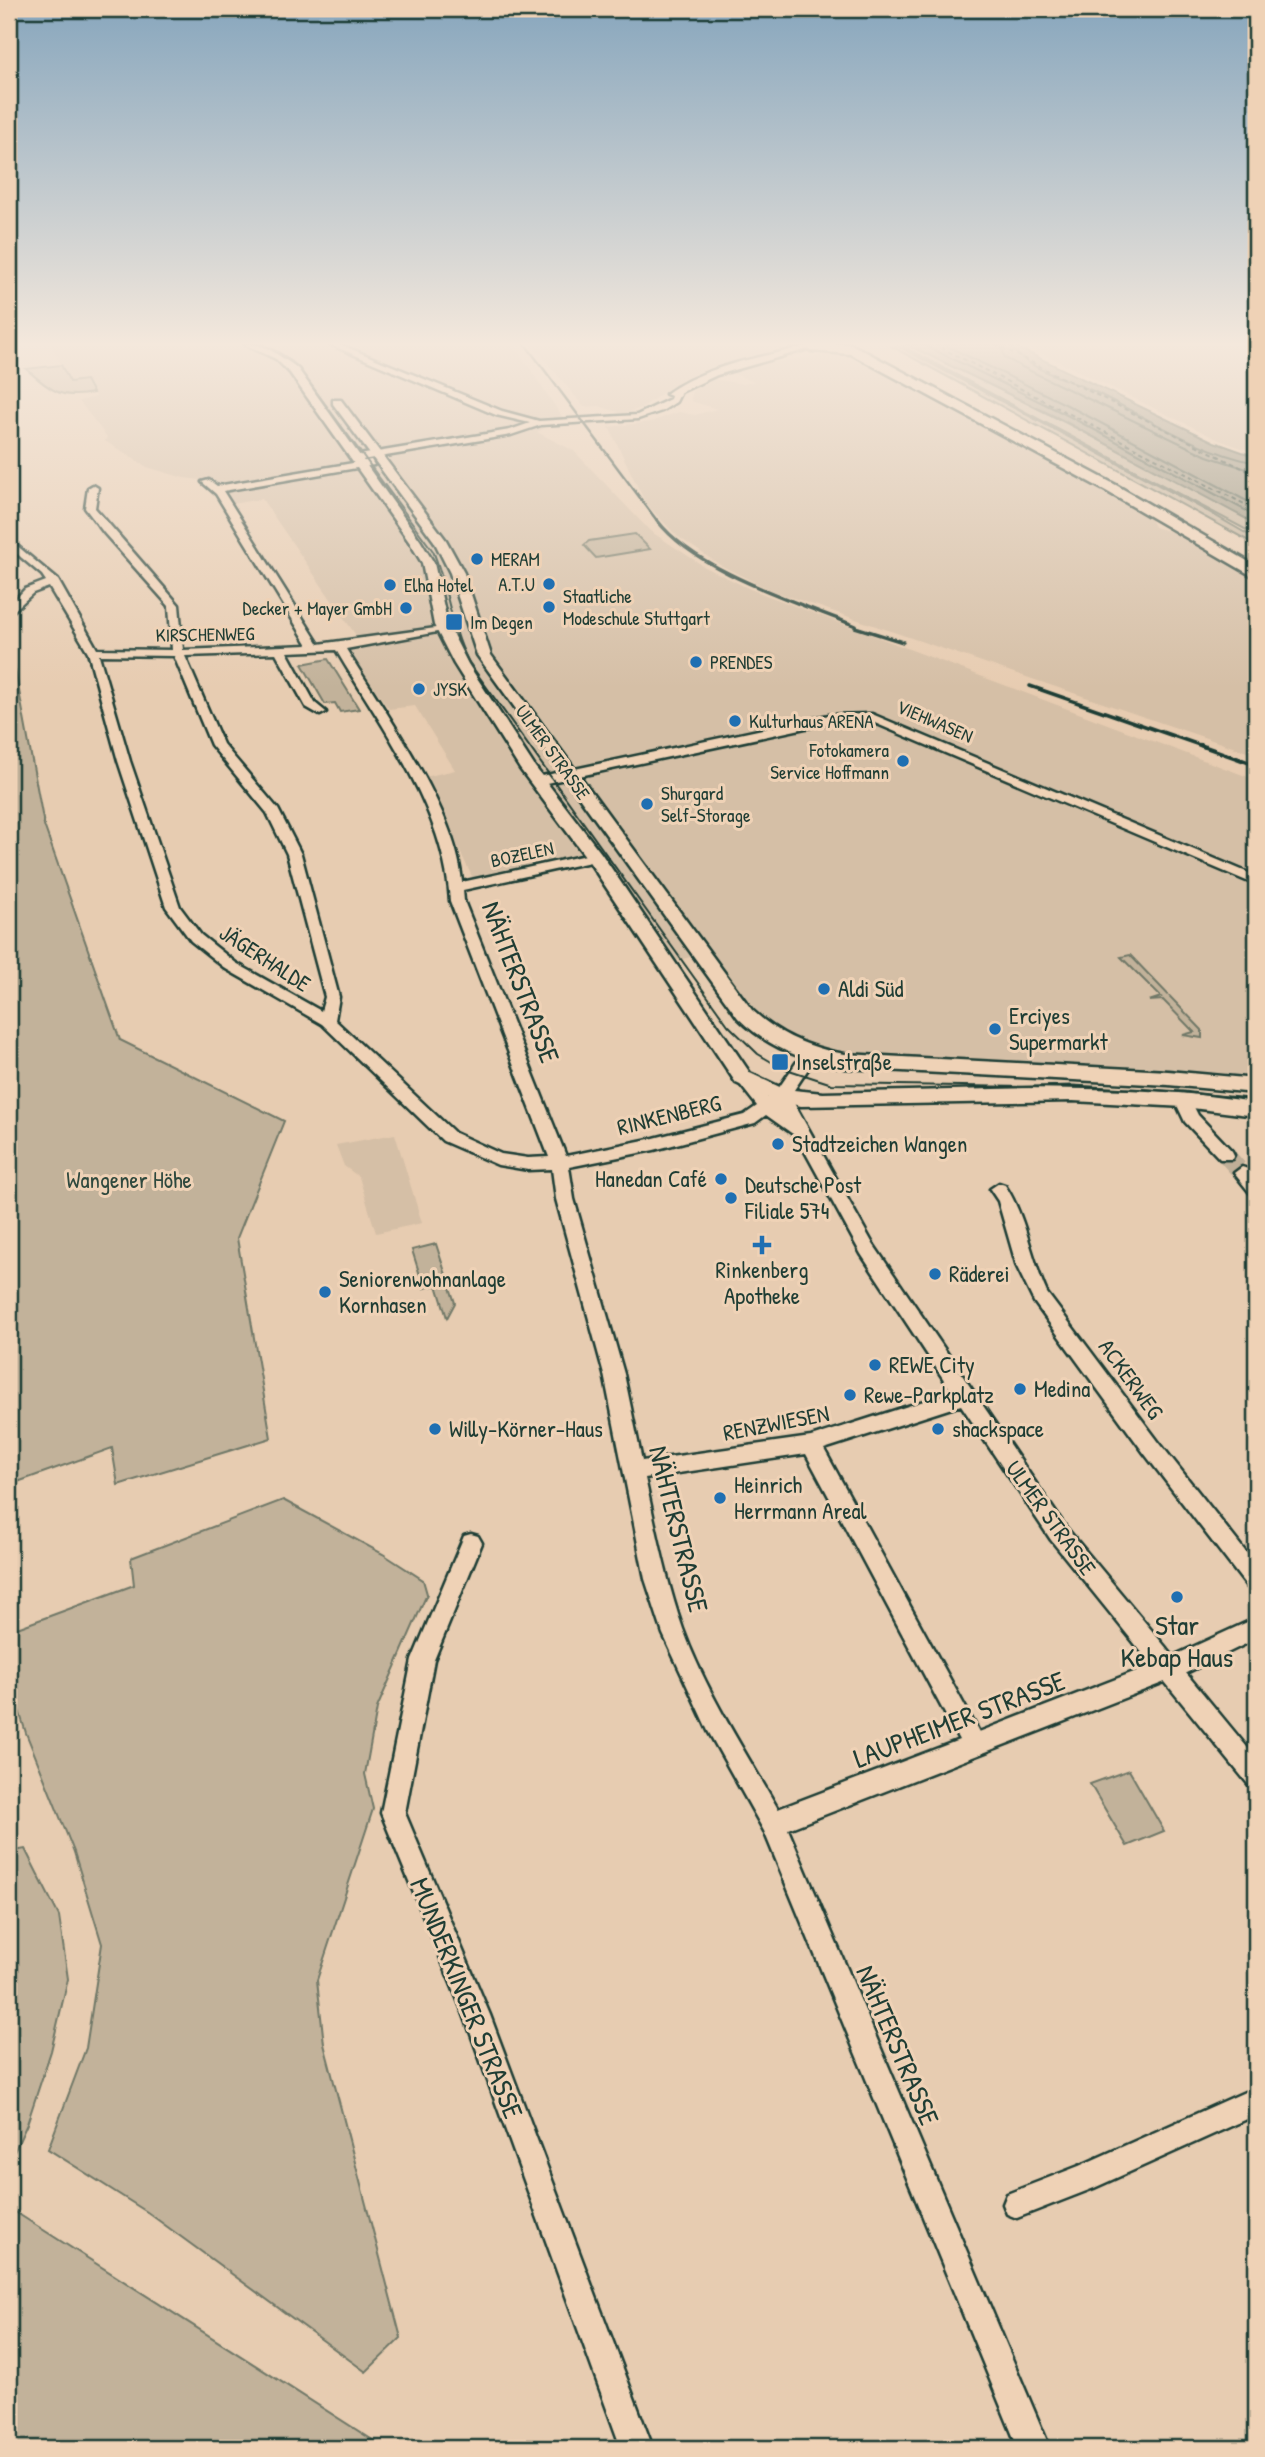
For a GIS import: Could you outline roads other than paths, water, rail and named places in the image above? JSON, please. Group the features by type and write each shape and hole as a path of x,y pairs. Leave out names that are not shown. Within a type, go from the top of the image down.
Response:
{"highway":[{"path":"1059,459 1256,573"},
{"path":"1069,459 1256,564"},
{"path":"1081,459 1165,501"}],"street":[{"path":"216,489 375,459"},
{"name":"ULMER STRASSE","path":"379,459 435,532 452,563 484,655 568,774 745,1014 773,1038 810,1054"},
{"name":"ULMER STRASSE","path":"359,461 428,563 443,630 461,664 537,780 595,857 651,945 744,1078 774,1102 803,1137 867,1249 1058,1533 1256,1776"},
{"path":"206,482 216,489 315,647"},
{"path":"93,488 90,508 107,531 174,605 178,653 217,745 229,763 273,812 294,853 332,997 327,1021"},
{"name":"JÄGERHALDE","path":"9,542 54,582 93,652 124,761 173,906 196,938 231,966 327,1021 449,1137 498,1159 528,1164 560,1163"},
{"path":"9,612 29,591 54,582"},
{"name":"KIRSCHENWEG","path":"93,652 178,653 340,647 443,630"},
{"name":"NÄHTERSTRASSE","path":"340,647 419,780 456,869 457,901 560,1163 565,1199 614,1374 656,1579 674,1634 716,1723 773,1823 1034,2448"},
{"path":"280,649 310,705 320,712"},
{"name":"VIEHWASEN","path":"537,780 842,717 879,719 1256,881"},
{"name":"BOZELEN","path":"458,887 595,857"},
{"path":"774,1102 810,1054 845,1061 1168,1078 1256,1086"},
{"path":"774,1102 964,1094 1073,1095 1183,1101 1256,1109"},
{"path":"1183,1101 1191,1118 1226,1155"},
{"name":"RINKENBERG","path":"560,1163 749,1119 774,1102"},
{"path":"1242,1173 1256,1189"},
{"name":"ACKERWEG","path":"999,1189 1006,1200 1026,1268 1040,1297 1151,1447 1256,1581"},
{"name":"RENZWIESEN","path":"634,1471 811,1445 964,1396"},
{"path":"811,1445 974,1743"},
{"name":"MUNDERKINGER STRASSE","path":"471,1543 423,1660 393,1813 477,2015 637,2448"},
{"name":"LAUPHEIMER STRASSE","path":"773,1823 1168,1670 1256,1628"},
{"path":"1017,2204 1256,2101"}],"water":[{"path":"1134,459 1256,459 1256,524"}],"tunnel":[{"path":"1226,1155 1242,1173"}],"tram line":[{"path":"365,459 433,551 457,634 468,661 728,1025 758,1054 780,1067 832,1084 1145,1089 1256,1099"}],"railway":[{"path":"611,459 658,522"},
{"path":"657,520 674,538 721,570 856,626"},
{"path":"855,627 903,642"},
{"path":"1030,686 1205,747"},
{"path":"1200,745 1256,765"}],"place":[{"name":"MERAM","path":"477,559"},
{"name":"A.T.U","path":"549,584"},
{"name":"Elha Hotel","path":"390,585"},
{"name":"Staatliche Modeschule Stuttgart","path":"549,607"},
{"name":"Decker + Mayer GmbH","path":"406,608"},
{"name":"Im Degen","path":"454,622"},
{"name":"PRENDES","path":"696,662"},
{"name":"JYSK","path":"419,689"},
{"name":"Kulturhaus ARENA","path":"735,721"},
{"name":"Fotokamera Service Hoffmann","path":"903,761"},
{"name":"Shurgard Self-Storage","path":"647,804"},
{"name":"Aldi Süd","path":"824,989"},
{"name":"Erciyes Supermarkt","path":"995,1029"},
{"name":"Inselstraße","path":"780,1062"},
{"name":"Stadtzeichen Wangen","path":"778,1144"},
{"name":"Hanedan Café","path":"721,1179"},
{"name":"Deutsche Post Filiale 574","path":"731,1198"},
{"name":"Rinkenberg Apotheke","path":"762,1245"},
{"name":"Räderei","path":"935,1274"},
{"name":"Seniorenwohnanlage Kornhasen","path":"325,1292"},
{"name":"REWE City","path":"875,1365"},
{"name":"Medina","path":"1020,1389"},
{"name":"Rewe-Parkplatz","path":"850,1395"},
{"name":"Willy-Körner-Haus","path":"435,1429"},
{"name":"shackspace","path":"938,1429"},
{"name":"Heinrich Herrmann Areal","path":"720,1498"},
{"name":"Star Kebap Haus","path":"1177,1597"}],"park label":[{"name":"Wangener Höhe","path":"129,1180"}]}
